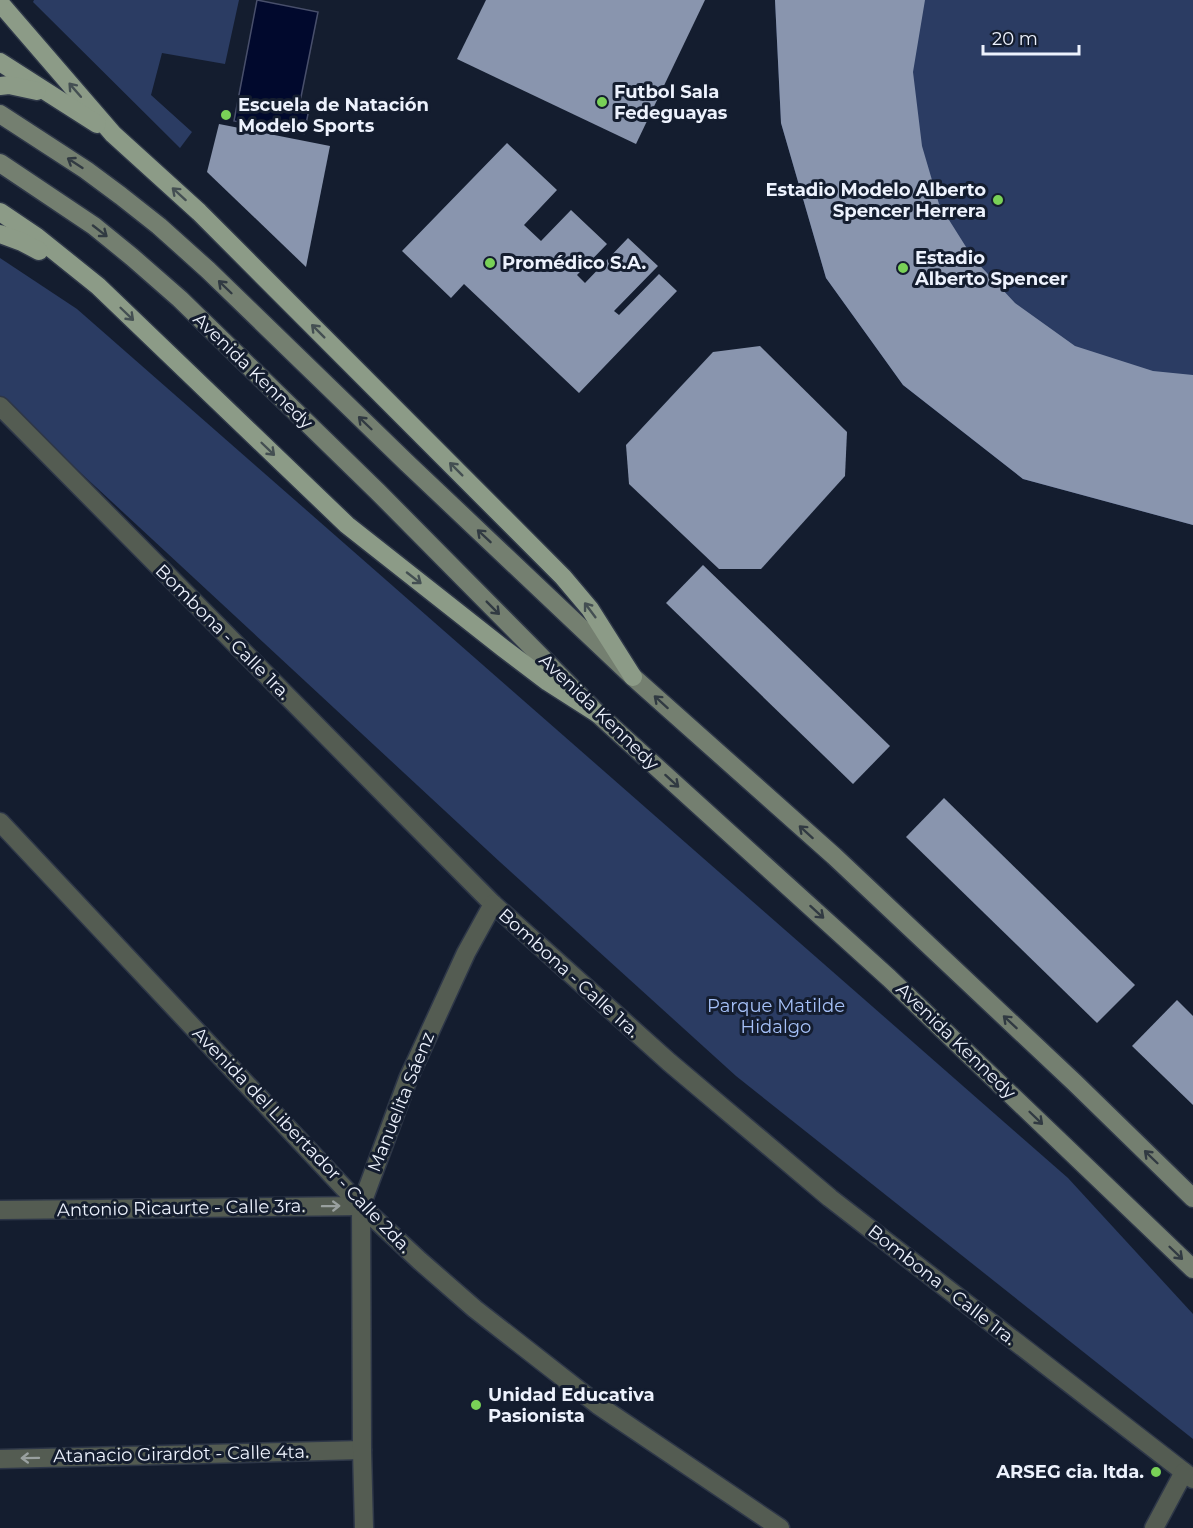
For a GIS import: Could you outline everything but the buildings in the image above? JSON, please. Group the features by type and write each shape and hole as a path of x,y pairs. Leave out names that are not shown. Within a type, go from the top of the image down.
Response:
{"main road":[{"path":"0,3 113,134 199,212 563,577 590,609 633,677"},
{"path":"0,62 113,134"},
{"path":"0,86 28,88 56,97"},
{"path":"0,114 86,170 159,226 208,270 407,464 633,677 842,863 1193,1198"},
{"name":"Avenida Kennedy","path":"0,163 63,204 132,257 180,299 378,492 598,714 890,978 1193,1269"},
{"path":"0,212 37,237 98,286 347,525 548,682 598,714"},
{"path":"0,234 31,246 98,286"}],"street":[{"name":"Bombona - Calle 1ra.","path":"0,406 493,904 669,1062 830,1198 1188,1476"},
{"name":"Avenida del Libertador - Calle 2da.","path":"0,822 361,1206 420,1261 475,1309 598,1405 780,1528"},
{"name":"Manuelita Sáenz","path":"364,1528 361,1206 413,1068 466,953 493,904"},
{"name":"Antonio Ricaurte - Calle 3ra.","path":"0,1210 361,1206"},
{"name":"Atanacio Girardot - Calle 4ta.","path":"0,1459 362,1450"},
{"path":"1154,1528 1188,1476"}],"green space":[{"path":"34,0 239,0 225,64 162,53 151,95 192,132 180,148 33,2"},
{"name":"Estadio Modelo Alberto Spencer Herrera","path":"775,0 1193,0 1193,525 1023,479 903,385 826,278 781,123"},
{"name":"Parque Matilde Hidalgo","path":"0,258 77,309 1068,1178 1193,1314 1193,1439 736,1076 500,862 0,398"}],"shaded area":[{"path":"257,0 318,12 299,107 309,109 304,134 234,121"}],"place":[{"name":"Futbol Sala Fedeguayas","path":"602,102"},
{"name":"Escuela de Natación Modelo Sports","path":"226,115"},
{"name":"Estadio Modelo Alberto Spencer Herrera","path":"998,200"},
{"name":"Promédico S.A.","path":"490,263"},
{"name":"Estadio Alberto Spencer","path":"903,268"},
{"name":"Unidad Educativa Pasionista","path":"476,1405"},
{"name":"ARSEG cia. ltda.","path":"1156,1472"}]}
